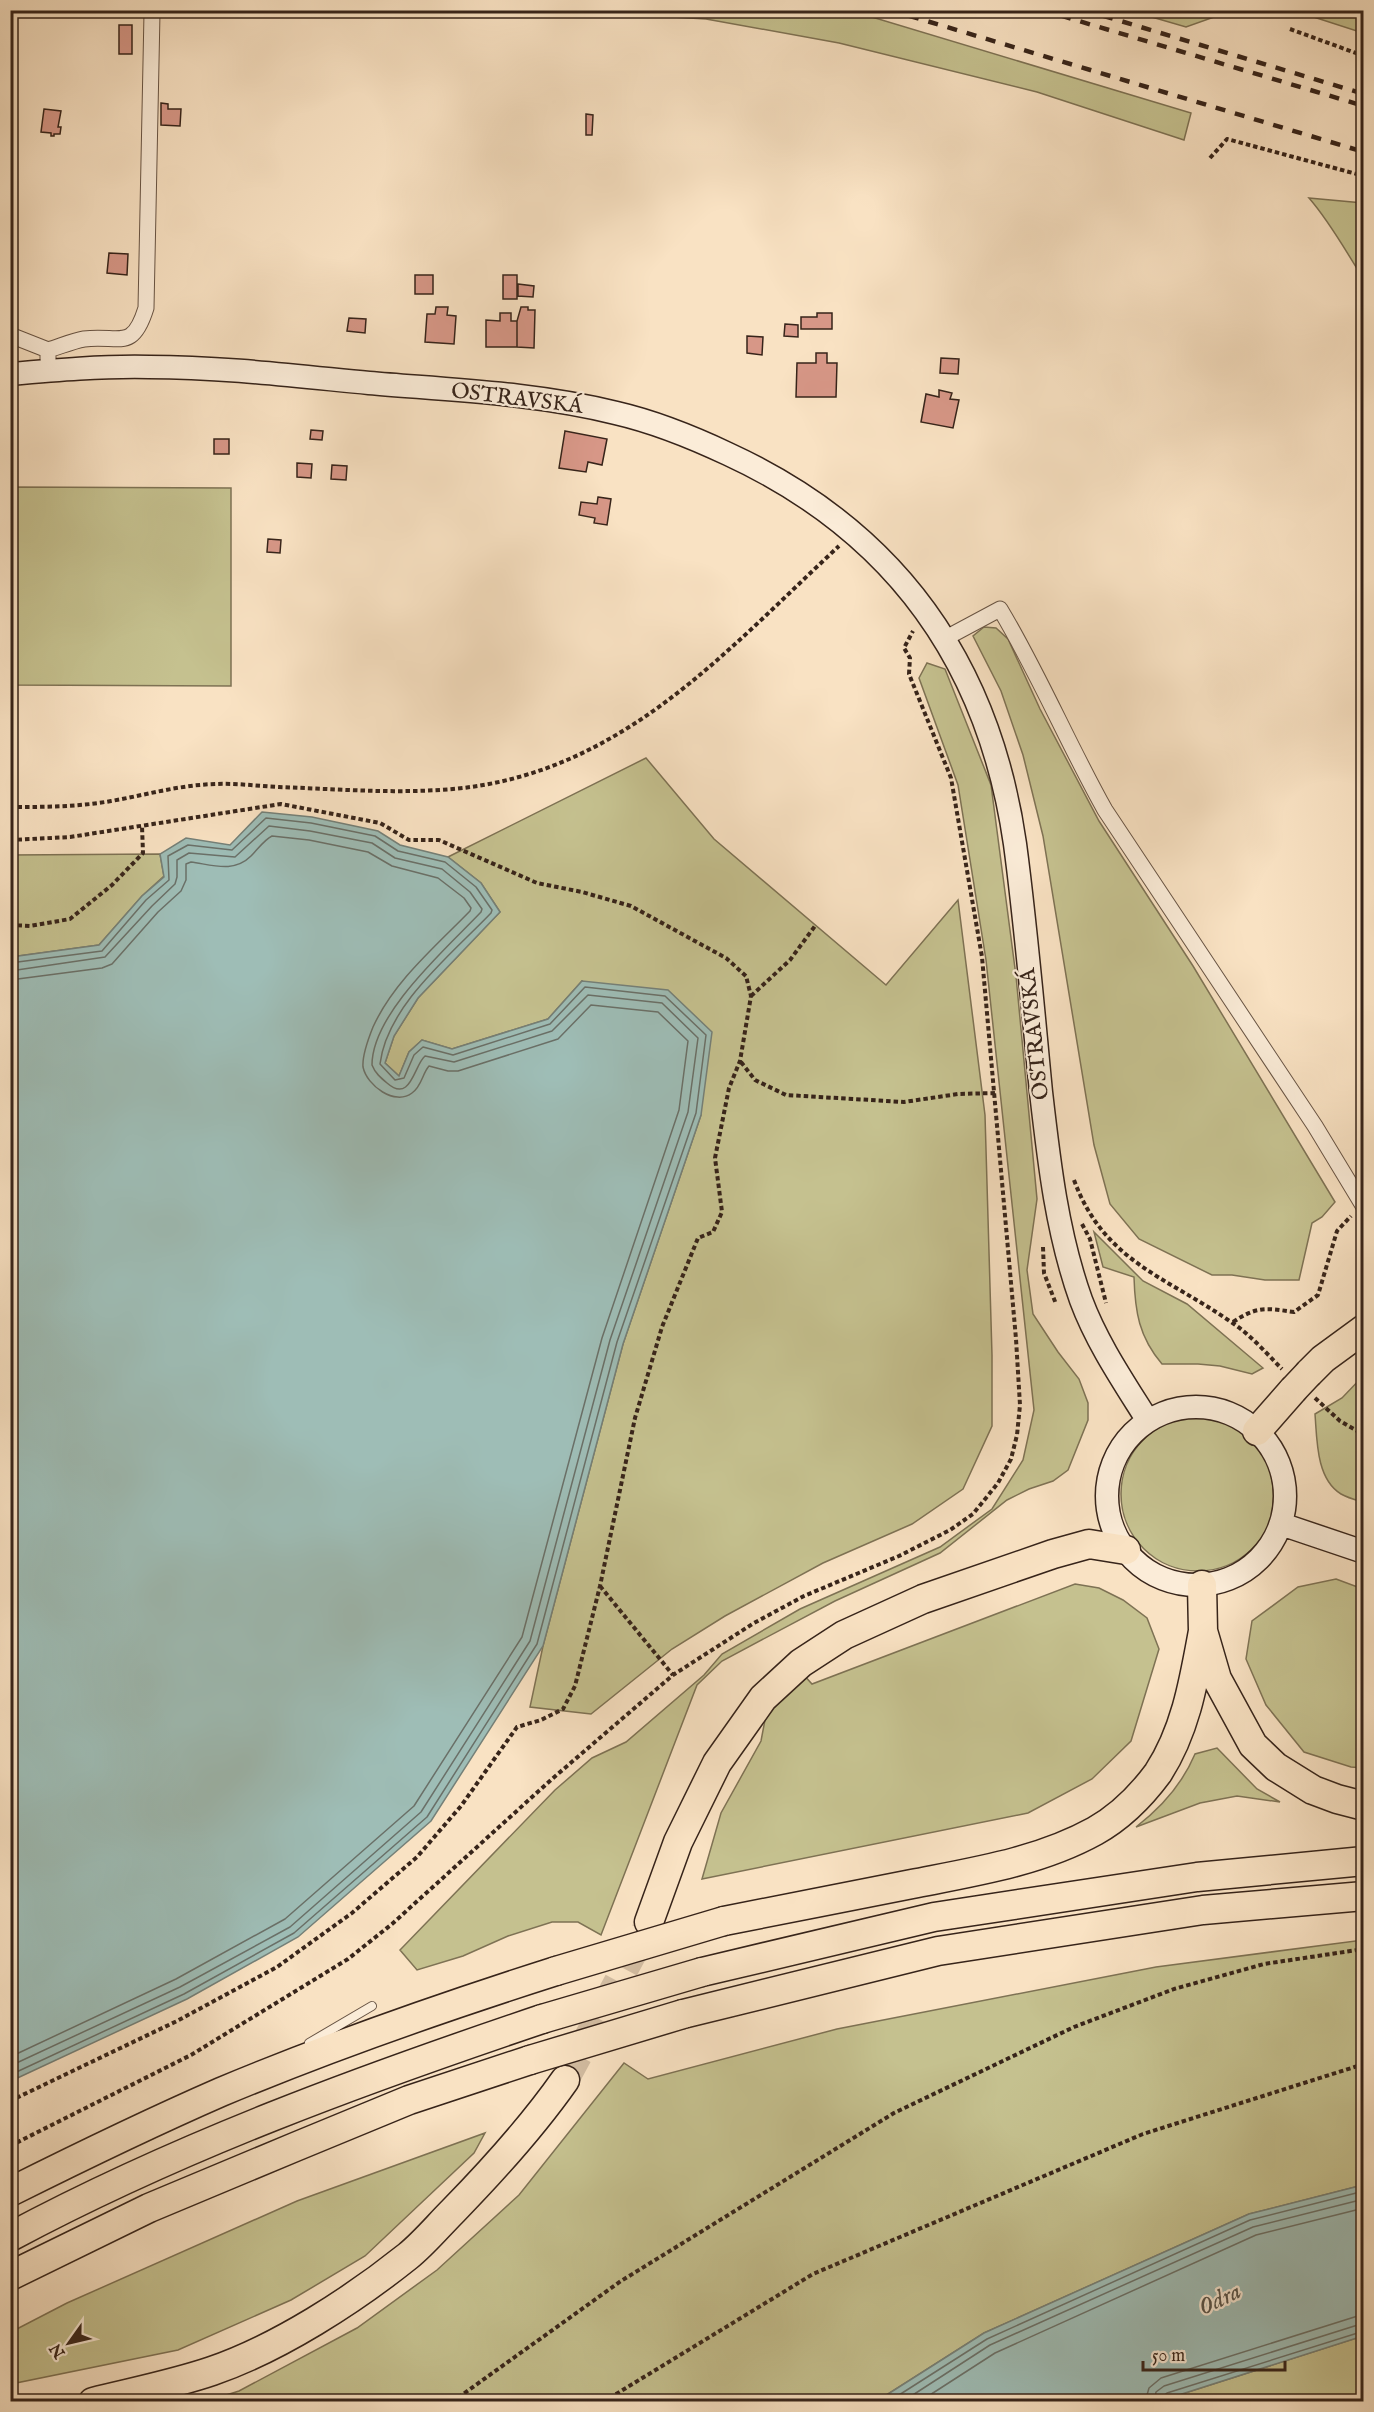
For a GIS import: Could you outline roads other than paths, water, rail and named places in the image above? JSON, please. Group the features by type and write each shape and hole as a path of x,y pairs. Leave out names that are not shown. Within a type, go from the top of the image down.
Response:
{"highway":[{"path":"1257,1431 1323,1359 1364,1329"},
{"path":"649,1922 678,1842 717,1763 763,1698 801,1663 844,1635 923,1599 1053,1554 1089,1544 1126,1550"},
{"path":"10,2192 117,2139 222,2092 429,2012 724,1921 972,1872 1054,1849 1095,1831 1136,1799 1169,1754 1190,1699 1203,1631 1202,1585"},
{"path":"1203,1631 1217,1679 1242,1728 1259,1752 1276,1767 1312,1790 1364,1806"},
{"path":"10,2236 132,2177 278,2114 400,2067 542,2019 702,1972 934,1917 1197,1877 1364,1861"},
{"path":"10,2276 149,2208 409,2100 530,2060 683,2014 938,1951 1203,1911 1364,1896"},
{"path":"93,2402 212,2371 246,2357 319,2318 409,2256 482,2182 528,2129 565,2080"}],"main road":[{"name":"OSTRAVSKÁ","path":"10,374 48,360 148,366 508,395 616,413 657,425 757,467 801,492 888,564 910,590 944,639 982,717 1005,793 1015,843 1047,1146 1066,1249 1081,1299 1100,1344 1148,1421"},
{"path":"1178,1408 1211,1408 1236,1416 1257,1431 1268,1443 1283,1474 1285,1499 1281,1524 1269,1548 1250,1566 1227,1579 1202,1585 1177,1582 1154,1574 1134,1559 1126,1550 1111,1521 1107,1497 1110,1473 1124,1443 1148,1421 1178,1408"},
{"path":"1281,1524 1364,1551"}],"street":[{"path":"10,335 48,360 83,339 128,338 140,327 146,308 151,12"},
{"path":"944,639 1000,609 1024,649 1105,810 1314,1126 1363,1206"}],"lane":[{"path":"306,2045 372,2006"},
{"path":"222,2092 295,2052"}],"water":[{"path":"262,812 312,817 378,831 400,845 448,857 481,883 500,912 418,998 394,1036 385,1063 399,1076 409,1052 422,1040 452,1049 548,1019 582,981 668,990 712,1032 701,1115 623,1344 543,1646 431,1821 298,1937 187,1999 11,2081 11,957 99,945 142,896 164,877 160,854 186,838 230,845"},
{"name":"Odra","path":"1363,2185 1363,2336 1160,2401 877,2401 984,2333 1249,2214"}],"tunnel":[{"path":"565,2080 645,1931"}],"railway":[{"path":"890,10 1364,152"},
{"path":"1042,10 1364,106"},
{"path":"1084,10 1364,94"}]}
